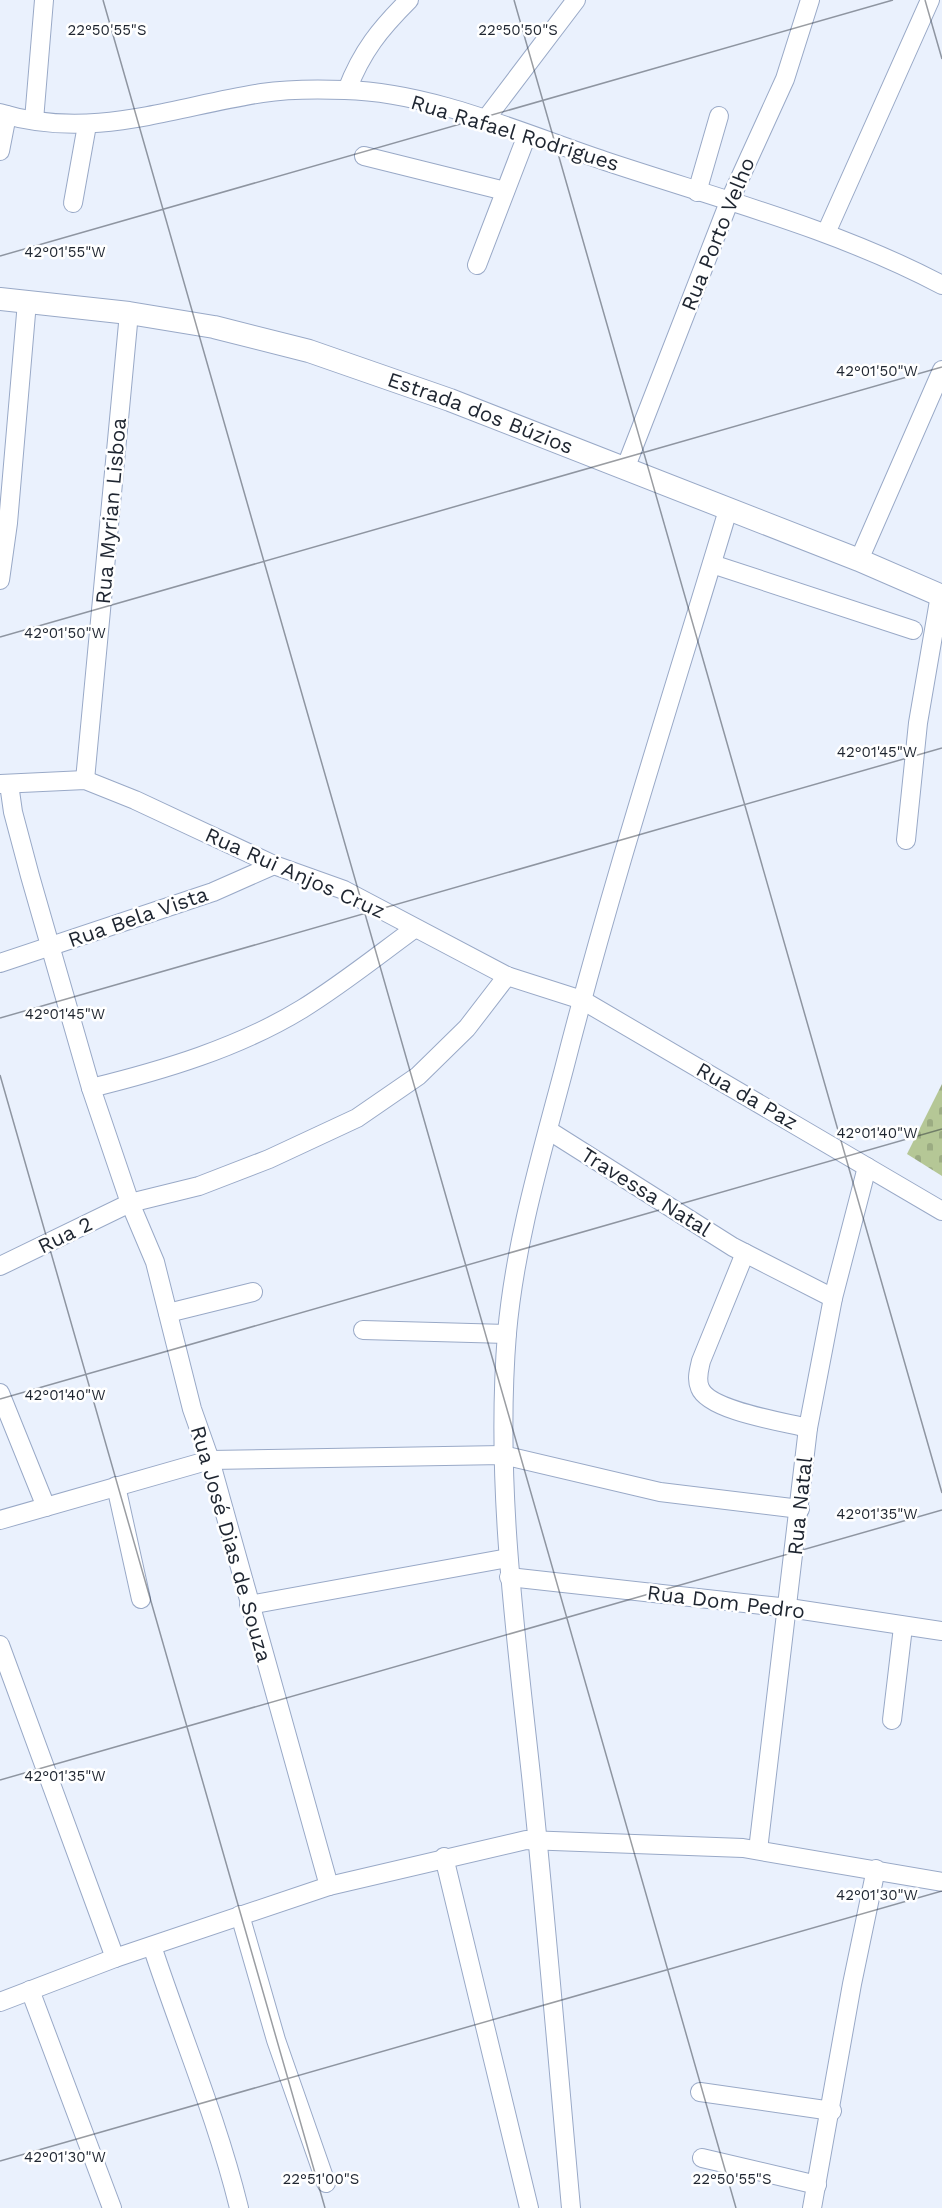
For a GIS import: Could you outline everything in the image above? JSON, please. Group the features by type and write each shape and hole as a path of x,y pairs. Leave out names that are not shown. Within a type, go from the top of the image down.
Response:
{"main road":[{"name":"Estrada dos Búzios","path":"0,299 129,313 214,327 309,351 450,400 859,560 941,595"}],"street":[{"path":"34,120 44,0"},
{"path":"347,90 357,63 376,34 409,0"},
{"path":"485,120 576,0"},
{"name":"Rua Porto Velho","path":"625,469 729,202 785,78 810,0"},
{"path":"826,233 930,0"},
{"name":"Rua Rafael Rodrigues","path":"3,114 34,120 87,125 142,118 264,92 347,90 413,99 485,120 826,233 903,265 942,285"},
{"path":"0,151 3,114"},
{"path":"697,192 719,116"},
{"path":"74,203 87,125"},
{"path":"477,265 527,135"},
{"path":"364,156 505,191"},
{"path":"0,580 9,524 27,302"},
{"name":"Rua Myrian Lisboa","path":"85,780 129,313"},
{"path":"859,560 942,370"},
{"path":"571,2208 538,1839 509,1577 503,1455 507,1334 517,1262 582,1000 728,510"},
{"path":"712,564 913,630"},
{"path":"906,840 918,723 941,595"},
{"name":"Rua Rui Anjos Cruz","path":"5,784 85,780 135,800 274,865 344,890 414,929 507,976 582,1000"},
{"name":"Rua José Dias de Souza","path":"5,784 91,1088 130,1203 155,1262 192,1409 210,1460 328,1886"},
{"name":"Rua Bela Vista","path":"0,963 51,948 213,892 274,865"},
{"path":"91,1088 154,1073 254,1034 301,1009 414,929"},
{"name":"Rua 2","path":"0,1266 130,1203 199,1186 269,1159 376,1106 418,1076 467,1028 507,976"},
{"name":"Rua da Paz","path":"582,1000 942,1211"},
{"name":"Travessa Natal","path":"548,1130 675,1213 745,1253 833,1298"},
{"name":"Rua Natal","path":"758,1850 789,1608 808,1428 833,1298 867,1167"},
{"path":"745,1253 701,1360 697,1378 701,1391 715,1404 808,1428"},
{"path":"168,1313 253,1292"},
{"path":"363,1330 507,1334"},
{"path":"0,1393 46,1507"},
{"path":"0,1520 210,1460 503,1455 660,1492 800,1509"},
{"path":"116,1486 141,1599"},
{"path":"249,1605 508,1558"},
{"name":"Rua Dom Pedro","path":"509,1577 789,1608 903,1627 942,1631"},
{"path":"892,1720 903,1627"},
{"path":"0,1645 8,1693 115,1958"},
{"path":"0,2002 115,1958 328,1886 444,1857 538,1839 758,1850 942,1882"},
{"path":"444,1857 529,2208"},
{"path":"812,2208 832,2111 852,1984 876,1869"},
{"path":"240,1915 276,2040 326,2182"},
{"path":"152,1946 177,2023 208,2102 240,2208"},
{"path":"30,1990 112,2208"},
{"path":"700,2092 832,2111"},
{"path":"702,2158 817,2185"}],"green space":[{"path":"942,1084 942,1176 907,1154"}]}
